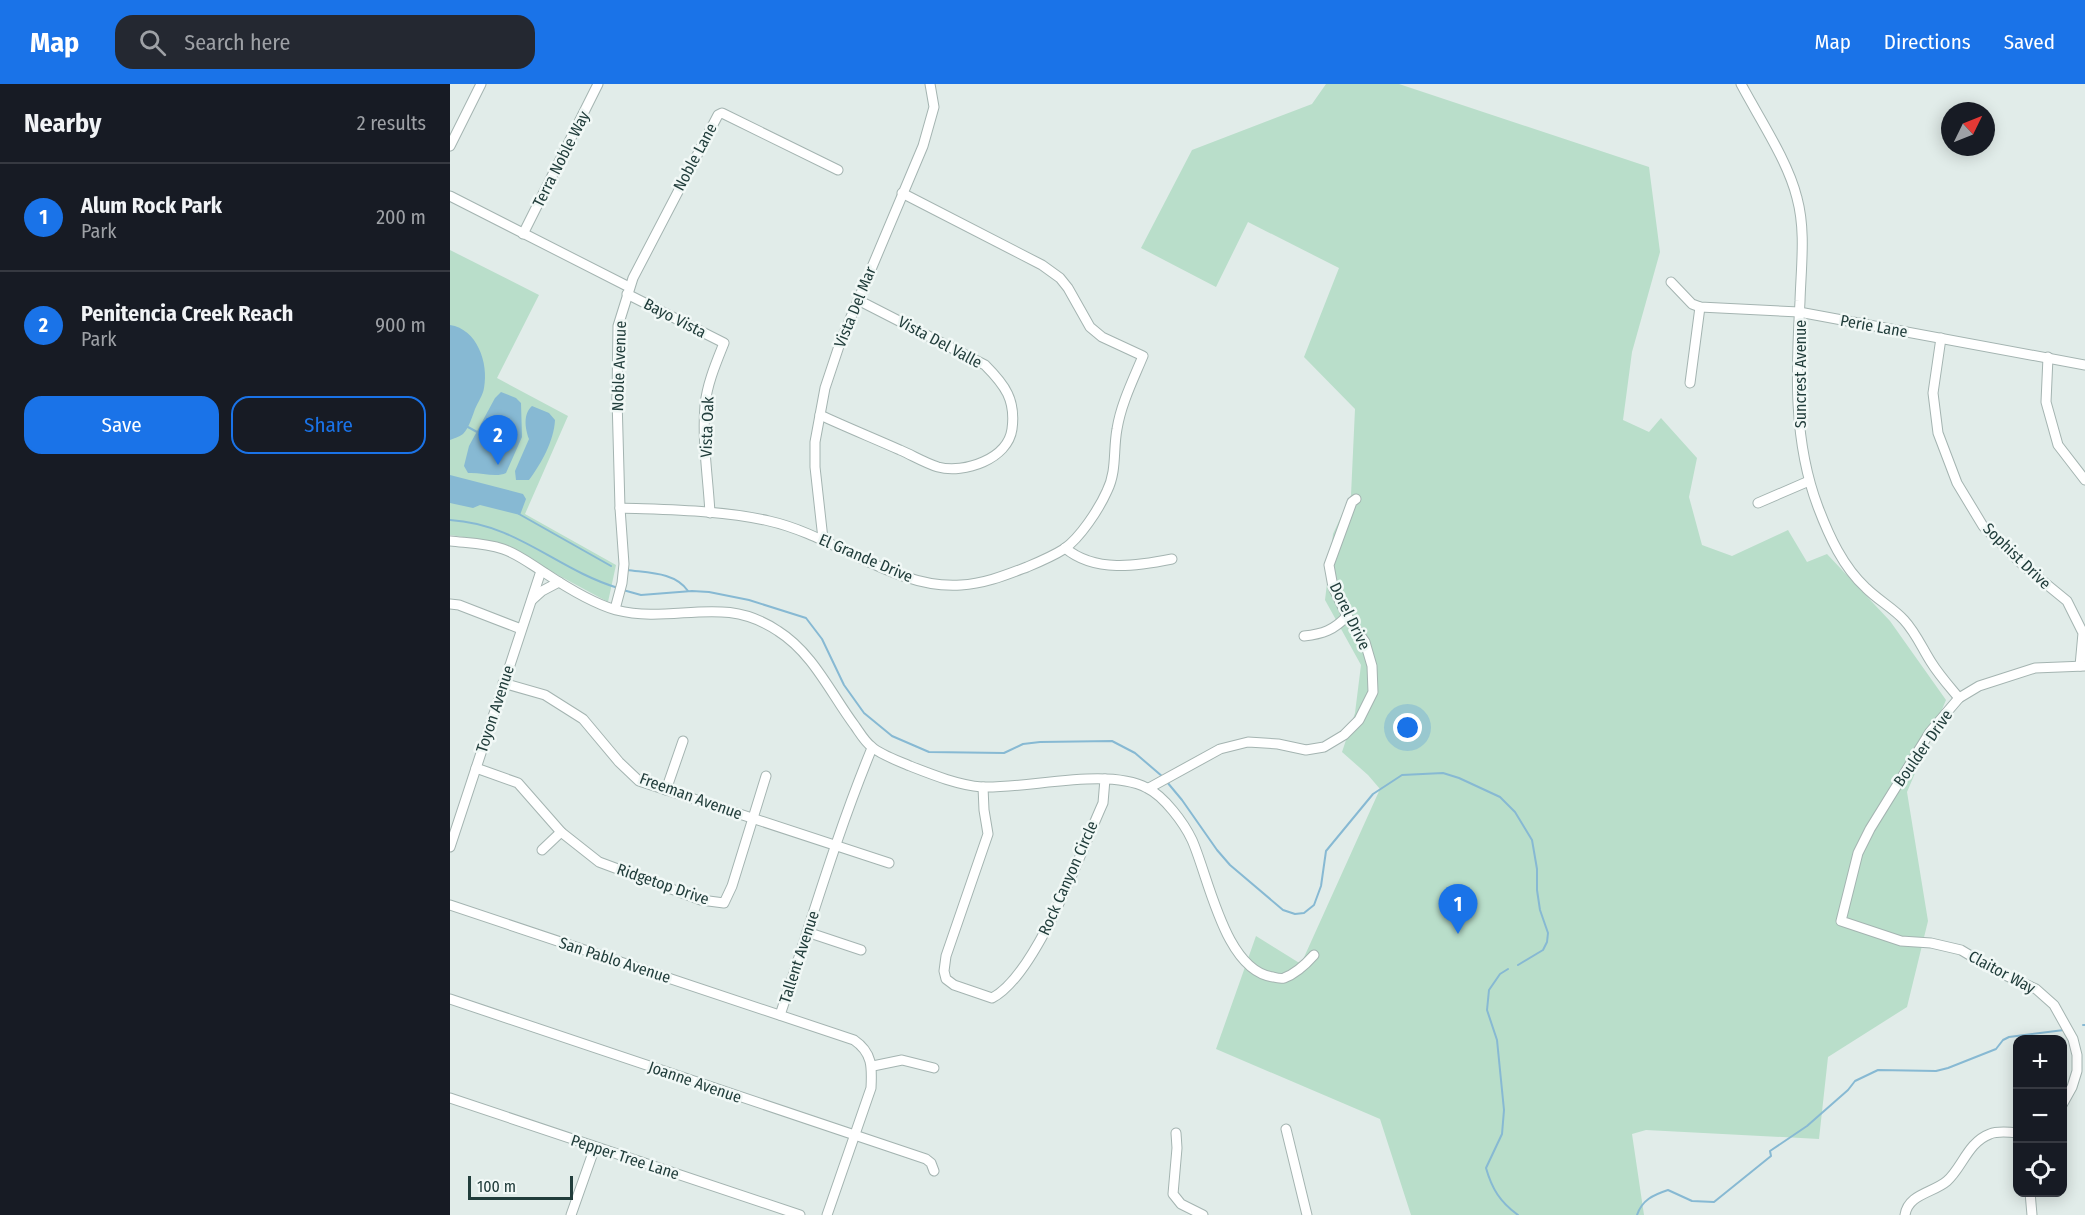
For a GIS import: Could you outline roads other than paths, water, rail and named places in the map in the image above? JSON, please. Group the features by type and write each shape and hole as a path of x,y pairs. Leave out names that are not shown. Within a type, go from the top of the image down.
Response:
{"street":[{"path":"450,146 481,84"},
{"name":"Terra Noble Way","path":"523,234 598,84"},
{"name":"Vista Del Mar","path":"823,539 815,467 815,442 825,388 840,343 923,146 934,107 930,84"},
{"name":"Suncrest Avenue","path":"1741,84 1790,177 1802,223 1797,398 1799,429 1809,481 1830,536 1851,571 1864,586 1905,621 1918,638 1936,670 1959,698"},
{"name":"Noble Lane","path":"628,291 659,226 718,115 722,113 838,170"},
{"name":"El Grande Drive","path":"620,508 710,513 771,521 823,539 907,578 935,585 962,585 991,580 1065,548 1094,515 1108,491 1114,469 1117,430 1123,406 1143,356 1102,338 1090,327 1060,278 1042,265 902,193"},
{"path":"450,196 628,291"},
{"path":"1671,282 1692,304 1700,307 1690,383"},
{"name":"Bayo Vista","path":"628,291 724,343"},
{"name":"Noble Avenue","path":"615,609 624,564 616,391 618,326 628,291"},
{"name":"Vista Del Valle","path":"820,415 939,467 964,467 989,459 1007,446 1011,434 1013,410 1009,395 1002,381 985,365 858,300"},
{"name":"Perie Lane","path":"1700,307 1799,312 2085,365"},
{"name":"Sophist Drive","path":"1941,338 1933,393 1938,434 1957,483 1983,526 2023,565 2067,601 2084,633 2082,666"},
{"name":"Vista Oak","path":"710,513 706,466 705,404 712,373 724,343"},
{"path":"2048,357 2046,402 2058,445 2085,480"},
{"path":"1758,503 1809,481"},
{"name":"Dorel Drive","path":"1149,788 1220,749 1248,742 1278,744 1306,750 1324,747 1344,735 1359,720 1373,692 1372,666 1365,642 1347,616 1333,587 1329,565 1352,502 1356,499"},
{"path":"450,541 503,549 559,582 615,609 650,614 714,610 738,613 767,624 790,639 805,654 872,748 909,766 958,783 983,787 1105,779 1127,781 1149,788 1168,805 1191,838 1222,924 1234,949 1258,972 1283,978 1314,956"},
{"path":"1065,548 1074,556 1112,566 1143,565 1172,559"},
{"name":"Toyon Avenue","path":"450,847 454,822 476,768 541,571"},
{"path":"530,601 559,582"},
{"path":"450,604 459,605 521,629"},
{"path":"1304,636 1321,634 1338,626 1347,616"},
{"name":"Boulder Drive","path":"1841,921 1858,853 1870,829 1930,732 1959,698 1979,686 2035,668 2082,666"},
{"name":"Freeman Avenue","path":"503,683 545,695 583,719 619,762 639,781 889,863"},
{"path":"666,790 683,741"},
{"name":"Tallent Avenue","path":"872,748 856,786 780,1016 854,1040 868,1054 873,1066"},
{"name":"Ridgetop Drive","path":"476,768 518,783 561,832 599,862 701,900 724,903 732,886 752,819"},
{"path":"752,819 766,776"},
{"name":"Rock Canyon Circle","path":"983,787 988,834 946,956 944,971 946,979 954,985 992,998 1006,988 1045,933 1102,803 1105,779"},
{"path":"542,850 561,832"},
{"name":"San Pablo Avenue","path":"450,905 780,1016"},
{"name":"Claitor Way","path":"1841,921 1901,940 1931,943 1961,950 1998,972 2036,989 2054,1005 2073,1039 2077,1055 2077,1071 2067,1096"},
{"path":"807,932 861,950"},
{"name":"Joanne Avenue","path":"450,999 926,1159 931,1163 934,1171"},
{"path":"827,1215 871,1088 873,1066 902,1060 934,1068"},
{"name":"Pepper Tree Lane","path":"450,1098 800,1215"},
{"path":"1286,1129 1307,1215"},
{"path":"1176,1133 1178,1148 1173,1194 1180,1204 1203,1215"},
{"path":"1905,1215 1916,1197 1941,1186 1954,1175 1960,1161 1975,1145 1990,1134 2013,1133"},
{"path":"571,1215 595,1147"},
{"path":"2030,1197 2032,1215"}],"water":[{"path":"450,325 467,333 474,340 483,358 485,378 483,393 467,429 463,434 450,440"},
{"path":"501,392 516,398 521,403 522,437 506,473 498,475 468,473 464,466 469,446 495,398"},
{"path":"532,406 549,413 555,420 554,428 546,452 529,480 516,480 515,471 529,439 526,421 527,413"},
{"path":"450,475 523,494 526,499 520,515 480,505 473,508 450,503"}],"waterway":[{"path":"466,426 479,433"},
{"path":"519,514 611,566"},
{"path":"450,520 474,523 516,538 575,570 618,588"},
{"path":"627,570 669,577 683,585 688,591"},
{"path":"623,590 641,595 709,592 749,600 806,618 822,639 844,685 864,713 892,736 929,752 1004,753 1023,744 1040,742 1112,741 1135,753 1163,777"},
{"path":"1167,782 1230,865 1283,910 1295,914 1304,913 1314,905 1321,886 1326,851 1373,794 1402,775 1443,773 1500,797 1515,812 1532,840 1540,910 1548,933 1543,950 1518,965"},
{"path":"1508,969 1500,974 1489,990 1487,1010 1497,1040 1504,1110 1502,1134 1486,1168 1498,1194 1518,1215"},
{"path":"1637,1215 1642,1205 1649,1199 1668,1190 1692,1201 1714,1202 1771,1156 1770,1151 1807,1126 1855,1081 1878,1070 1936,1071 1996,1049 2003,1040 2009,1037 2064,1030"}],"place":[{"name":"Penitencia Creek Reach","path":"498,465"},
{"name":"Alum Rock Park","path":"1458,934"}]}
